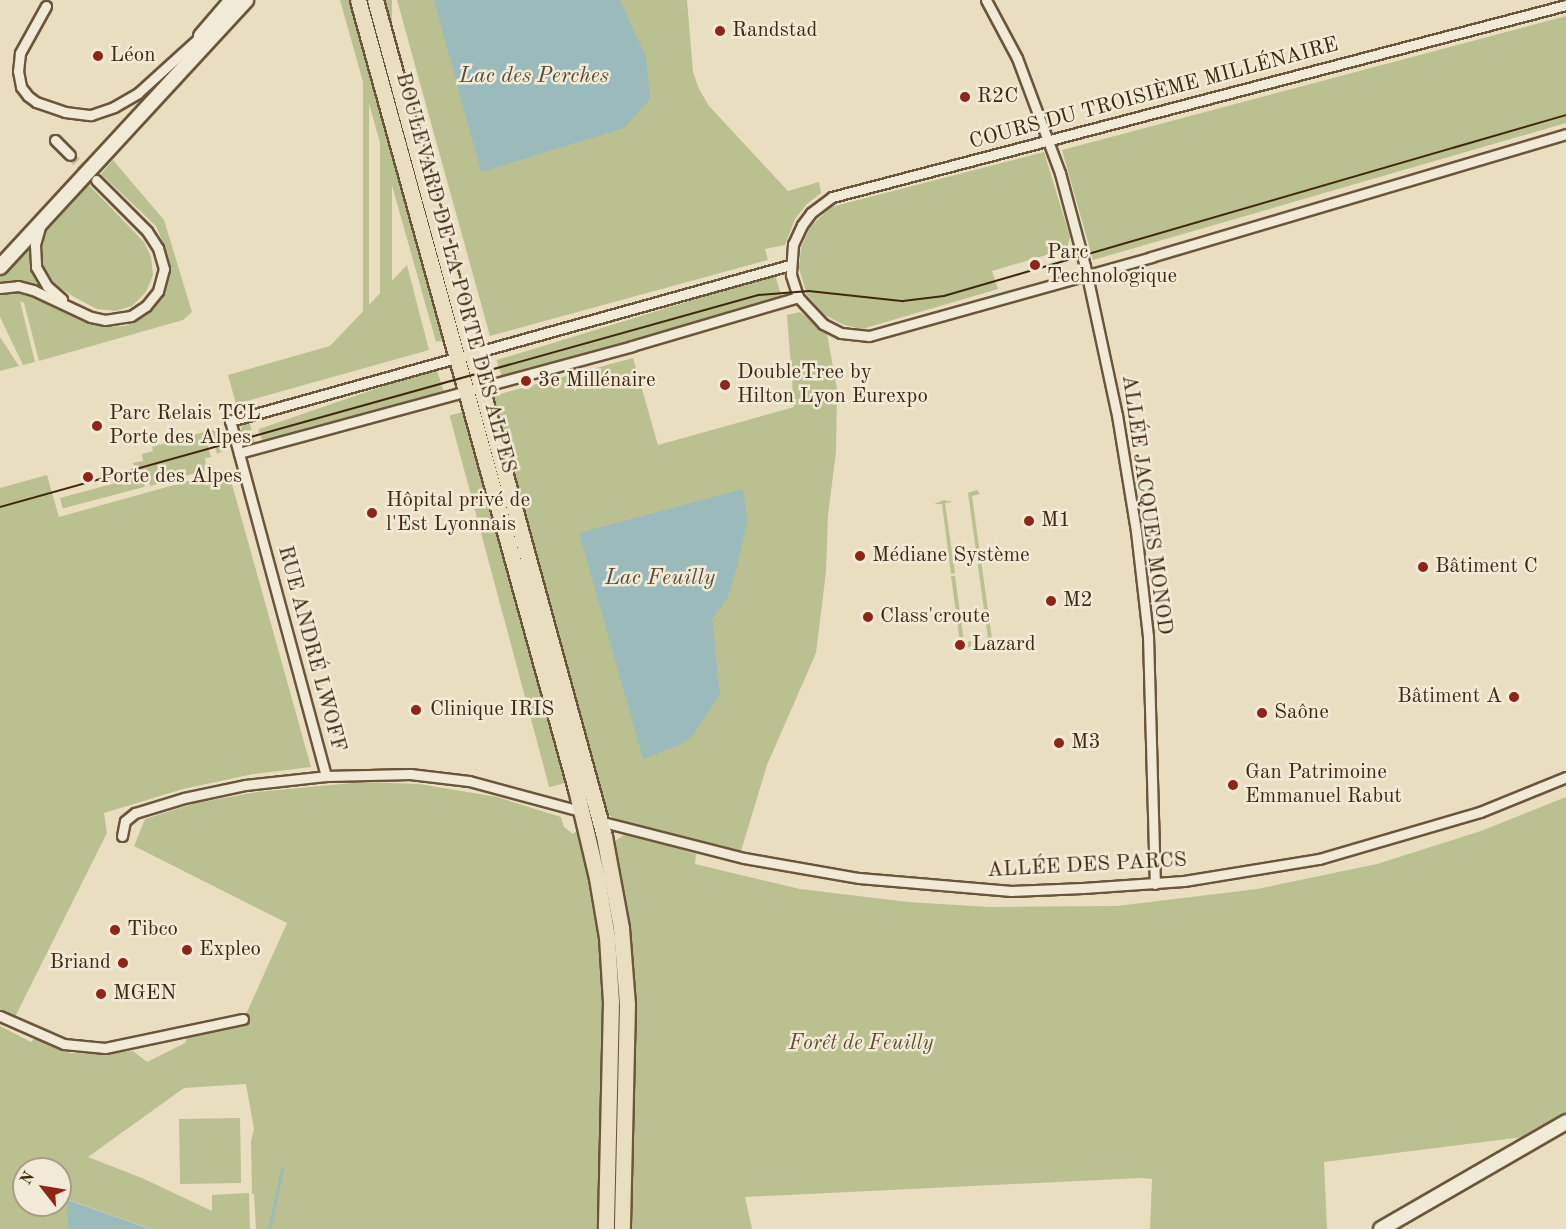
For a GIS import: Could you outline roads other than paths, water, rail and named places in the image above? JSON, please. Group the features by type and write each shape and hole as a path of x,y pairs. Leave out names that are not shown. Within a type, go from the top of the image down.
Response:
{"main road":[{"path":"0,254 232,0"},
{"path":"0,267 246,0"},
{"name":"BOULEVARD DE LA PORTE DES ALPES","path":"358,0 582,811 597,878 610,976 611,1047 606,1132 606,1229"},
{"name":"BOULEVARD DE LA PORTE DES ALPES","path":"375,0 600,822 621,928 627,1004 622,1229"},
{"path":"1381,1229 1401,1224 1566,1122"}],"street":[{"name":"ALLÉE JACQUES MONOD","path":"987,0 1017,58 1049,140 1087,275 1118,415 1136,531 1148,636 1155,884"},
{"name":"COURS DU TROISIÈME MILLÉNAIRE","path":"1566,5 832,197 811,213 802,225 793,244 790,265 798,297 823,324 841,333 870,336 1087,275 1566,134"},
{"path":"46,6 20,53 18,71 21,87 28,96 36,102 65,112 91,115 114,107 138,93 202,35"},
{"path":"55,140 70,155"},
{"path":"0,288 18,286 33,290 91,317 105,320 131,316 146,306 158,291 164,269 158,248 147,231 96,180"},
{"path":"43,218 34,245 36,267 47,286 73,308"},
{"path":"457,358 766,274 790,265"},
{"path":"239,453 798,297"},
{"name":"RUE ANDRÉ LWOFF","path":"122,836 125,821 135,813 184,798 245,785 326,776 230,421 457,358"},
{"path":"326,776 410,774 469,781 555,806 582,811"},
{"name":"ALLÉE DES PARCS","path":"582,811 600,822 744,858 870,879 1011,891 1155,884 1319,859 1480,813 1566,777"},
{"path":"0,1016 64,1044 105,1048 243,1019"}],"water":[{"name":"Lac des Perches","path":"434,0 620,0 646,57 650,99 624,128 481,172"},
{"name":"Lac Feuilly","path":"743,489 747,521 738,563 727,599 712,619 720,695 693,735 682,744 643,759 579,533"},
{"path":"72,1201 150,1229 67,1229 67,1217 72,1217"}],"waterway":[{"path":"269,1229 282,1169"}],"tunnel":[{"path":"70,155 90,174"}],"tram line":[{"path":"0,507 759,295 809,291 903,301 944,296 1566,115"}],"place":[{"name":"Randstad","path":"720,31"},
{"name":"Léon","path":"98,56"},
{"name":"R2C","path":"965,97"},
{"name":"Parc Technologique","path":"1035,265"},
{"name":"3e Millénaire","path":"526,381"},
{"name":"DoubleTree by Hilton Lyon Eurexpo","path":"725,385"},
{"name":"Parc Relais TCL Porte des Alpes","path":"97,426"},
{"name":"Porte des Alpes","path":"88,477"},
{"name":"Hôpital privé de l'Est Lyonnais","path":"372,513"},
{"name":"M1","path":"1029,521"},
{"name":"Médiane Système","path":"860,556"},
{"name":"Bâtiment C","path":"1423,567"},
{"name":"M2","path":"1051,601"},
{"name":"Class'croute","path":"868,617"},
{"name":"Lazard","path":"960,645"},
{"name":"Bâtiment A","path":"1514,697"},
{"name":"Clinique IRIS","path":"416,710"},
{"name":"Saône","path":"1262,713"},
{"name":"M3","path":"1059,743"},
{"name":"Gan Patrimoine Emmanuel Rabut","path":"1233,785"},
{"name":"Tibco","path":"115,930"},
{"name":"Expleo","path":"187,950"},
{"name":"Briand","path":"123,963"},
{"name":"MGEN","path":"101,994"}],"park label":[{"name":"Forêt de Feuilly","path":"861,1044"}]}
